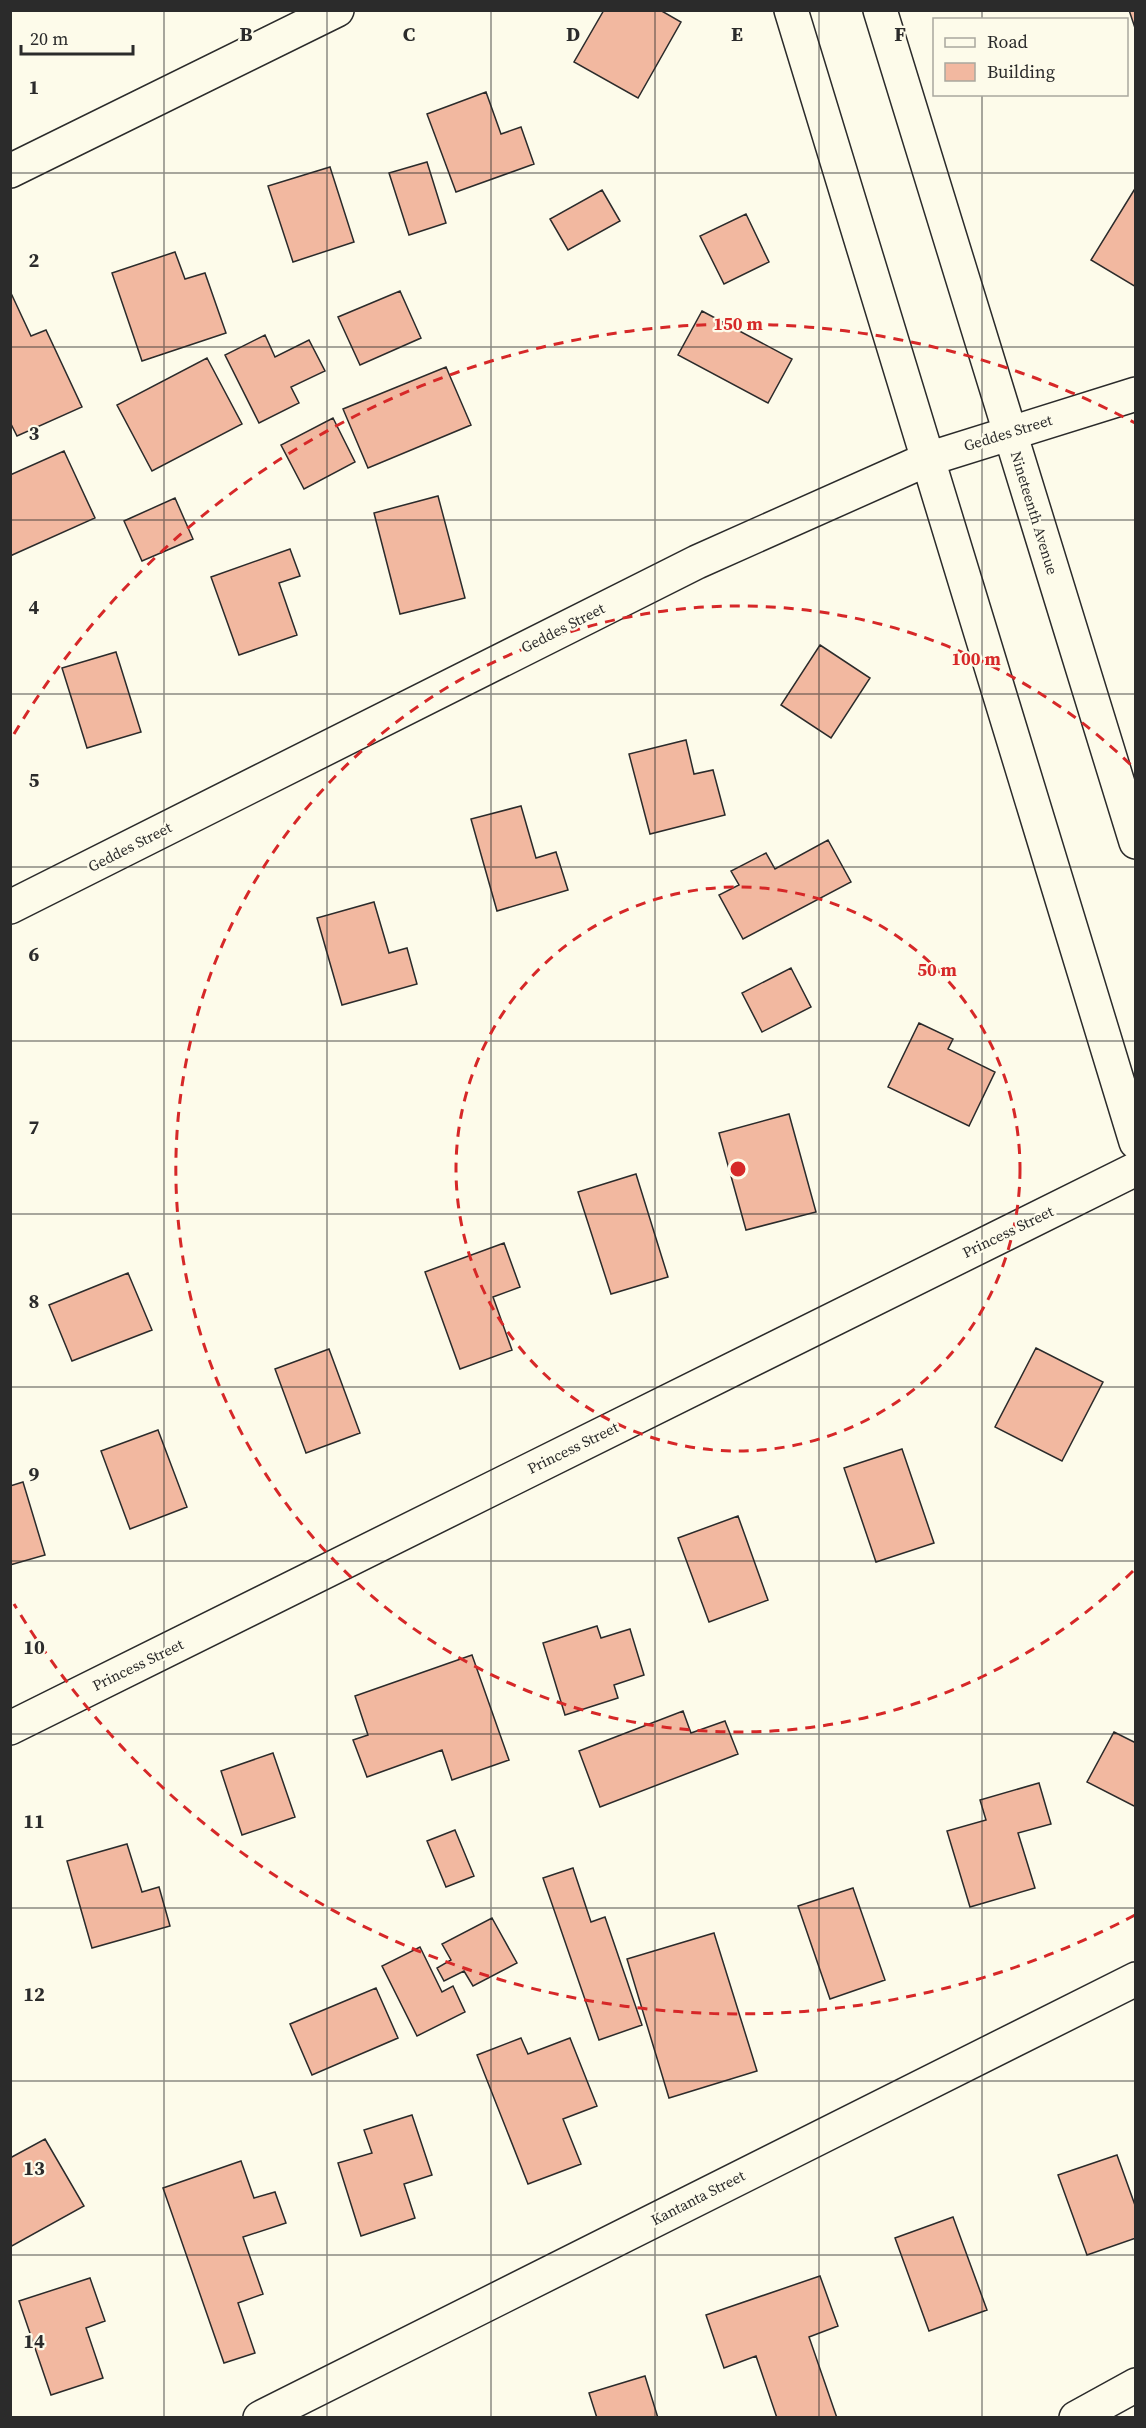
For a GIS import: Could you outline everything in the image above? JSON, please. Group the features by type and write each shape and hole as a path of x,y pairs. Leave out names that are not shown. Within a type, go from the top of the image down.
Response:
{"street":[{"path":"10,171 337,10"},
{"path":"791,10 1136,1142"},
{"name":"Nineteenth Avenue","path":"880,10 1136,842"},
{"name":"Geddes Street","path":"10,907 587,615 697,562 928,459 1136,394"},
{"name":"Princess Street","path":"10,1728 1136,1169"},
{"name":"Kantanta Street","path":"260,2418 1136,1978"},
{"path":"1076,2418 1136,2385"}],"building":[{"path":"604,10 660,10 681,22 638,98 574,62"},
{"path":"1129,10 1136,10 1136,31"},
{"path":"486,92 501,134 521,127 534,164 456,192 427,114"},
{"path":"427,162 446,223 409,235 389,173"},
{"path":"330,167 354,242 293,262 268,186"},
{"path":"1136,187 1136,287 1091,260"},
{"path":"602,190 620,221 568,250 550,219"},
{"path":"746,214 769,262 724,284 700,236"},
{"path":"175,252 185,279 205,273 226,333 142,361 112,273"},
{"path":"10,291 31,336 46,330 82,407 17,436 10,422"},
{"path":"400,291 421,338 360,365 338,317"},
{"path":"702,311 792,359 768,403 678,355"},
{"path":"265,335 275,357 309,340 325,371 291,387 299,403 259,423 225,355"},
{"path":"207,358 242,424 152,471 117,405"},
{"path":"446,367 471,425 368,468 343,409"},
{"path":"333,418 355,462 304,489 281,445"},
{"path":"64,451 95,518 10,556 10,475"},
{"path":"438,496 465,598 400,614 374,513"},
{"path":"175,498 193,539 142,561 124,521"},
{"path":"290,549 300,576 279,583 297,635 239,655 211,577"},
{"path":"820,645 870,678 831,738 781,705"},
{"path":"116,652 141,732 87,748 62,668"},
{"path":"686,740 694,774 713,770 725,815 650,834 629,754"},
{"path":"521,806 536,858 556,852 568,890 497,911 471,819"},
{"path":"828,840 851,882 743,939 719,895 739,885 731,871 766,853 775,869"},
{"path":"374,902 389,953 407,948 417,984 342,1005 317,918"},
{"path":"791,968 811,1007 762,1032 742,993"},
{"path":"919,1023 953,1039 948,1049 995,1072 969,1126 888,1087"},
{"path":"789,1114 816,1212 746,1230 719,1133"},
{"path":"636,1174 668,1277 611,1294 578,1192"},
{"path":"504,1243 520,1287 493,1297 512,1350 460,1369 425,1272"},
{"path":"128,1273 152,1330 72,1361 49,1305"},
{"path":"1036,1348 1103,1382 1062,1461 995,1427"},
{"path":"329,1349 360,1433 306,1453 275,1369"},
{"path":"158,1430 187,1507 130,1529 101,1451"},
{"path":"902,1449 934,1543 876,1562 844,1468"},
{"path":"23,1482 45,1555 10,1565 10,1486"},
{"path":"738,1516 768,1600 709,1622 678,1538"},
{"path":"597,1626 601,1638 630,1629 644,1675 614,1685 618,1698 565,1715 543,1643"},
{"path":"472,1655 509,1760 452,1780 442,1750 367,1777 353,1740 368,1735 355,1696"},
{"path":"683,1711 691,1733 725,1721 738,1754 600,1807 579,1751"},
{"path":"1114,1732 1136,1743 1136,1807 1087,1782"},
{"path":"273,1753 295,1817 242,1835 221,1771"},
{"path":"1039,1783 1051,1824 1018,1833 1035,1888 970,1907 947,1831 986,1820 980,1800"},
{"path":"455,1830 474,1876 446,1887 427,1841"},
{"path":"127,1844 142,1892 159,1887 170,1926 92,1948 67,1861"},
{"path":"573,1868 591,1922 605,1917 642,2025 599,2040 543,1878"},
{"path":"853,1888 885,1980 830,1999 798,1906"},
{"path":"492,1918 517,1963 473,1986 464,1971 444,1981 437,1968 451,1960 442,1944"},
{"path":"714,1933 757,2071 669,2098 627,1959"},
{"path":"420,1947 442,1992 453,1986 465,2012 417,2036 382,1966"},
{"path":"376,1988 398,2038 312,2075 290,2024"},
{"path":"521,2038 528,2054 570,2038 597,2106 563,2119 581,2164 528,2184 477,2055"},
{"path":"412,2115 432,2175 404,2184 415,2218 361,2236 338,2163 372,2153 364,2130"},
{"path":"45,2139 84,2206 10,2247 10,2158"},
{"path":"1117,2155 1136,2208 1136,2238 1087,2255 1058,2175"},
{"path":"241,2161 254,2198 275,2192 286,2223 243,2237 263,2294 238,2303 255,2353 224,2363 163,2188"},
{"path":"953,2217 987,2310 929,2331 895,2238"},
{"path":"820,2276 838,2326 809,2337 837,2418 777,2418 756,2356 724,2368 706,2315"},
{"path":"90,2278 105,2321 86,2328 103,2378 51,2395 19,2301"},
{"path":"645,2376 658,2418 597,2418 589,2393"}]}
